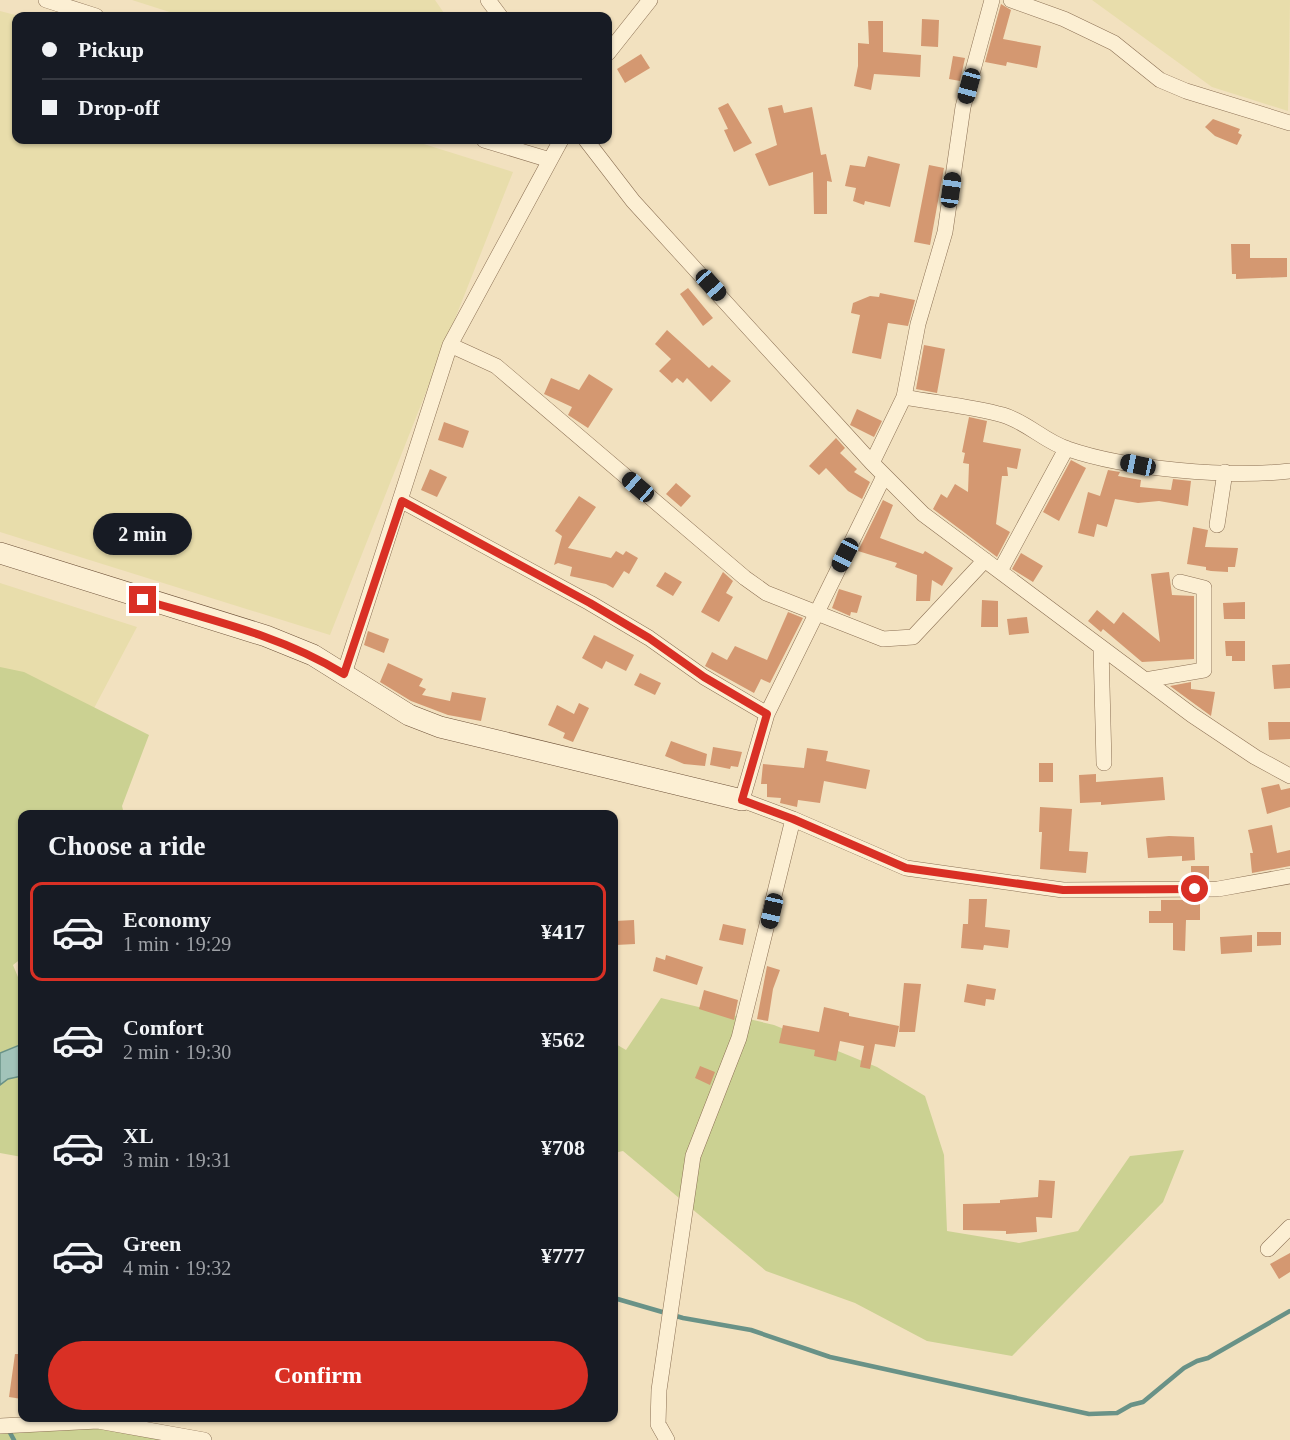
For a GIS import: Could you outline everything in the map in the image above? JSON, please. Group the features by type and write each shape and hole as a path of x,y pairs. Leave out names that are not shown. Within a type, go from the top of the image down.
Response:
{"street":[{"path":"46,0 84,12"},
{"path":"612,48 650,0"},
{"path":"872,463 904,397 918,324 945,232 963,107 992,0"},
{"path":"1011,0 1064,19 1114,43 1169,83 1290,123"},
{"path":"497,144 550,160"},
{"path":"344,674 402,501 450,345 559,144"},
{"path":"589,144 633,201 884,476 923,514 1145,680 1255,757 1290,776"},
{"path":"450,345 496,366 745,578 766,593 816,615 883,639 913,637 985,560"},
{"path":"904,397 1004,416 1035,429 1066,449 1138,465 1262,474 1290,471"},
{"path":"1000,572 1066,449"},
{"path":"1217,525 1225,472"},
{"path":"742,800 767,714 884,476"},
{"path":"402,501 590,603 649,638 704,677 767,714"},
{"path":"0,553 266,636 313,655 410,715 440,727 742,800 793,819 906,868 1063,890 1218,889 1290,876"},
{"path":"1145,680 1204,670 1204,588 1180,582"},
{"path":"1101,646 1104,763"},
{"path":"667,1440 658,1424 659,1390 693,1156 739,1038 793,819"},
{"path":"1268,1249 1290,1227"},
{"path":"0,1426 78,1422"},
{"path":"104,1422 204,1440"}],"shaded area":[{"path":"132,0 435,0 443,12 170,12"},
{"path":"1092,0 1290,0 1288,111 1212,87"},
{"path":"0,11 12,14 12,144 424,144 513,172 330,635 0,532"},
{"path":"0,583 137,627 40,810 18,810 18,827 0,887"}],"green space":[{"path":"0,667 24,672 149,735 122,806 123,810 18,810 18,961 13,965 18,977 18,1046 0,1053"},
{"path":"661,998 774,1025 877,1067 925,1096 944,1155 947,1231 1019,1243 1078,1231 1130,1156 1184,1150 1163,1202 1012,1356 927,1341 855,1303 766,1271 623,1151 618,1152 618,1045 626,1050"},
{"path":"18,1077 18,1156 0,1153 0,1085 7,1079"},
{"path":"84,1426 195,1440 0,1440 0,1431"}],"water":[{"path":"18,1046 18,1077 8,1079 0,1085 0,1053"}],"building":[{"path":"1001,4 1011,10 1003,39 1041,46 1037,68 1007,62 1006,66 985,62"},
{"path":"922,19 939,20 938,47 921,46"},
{"path":"868,21 883,21 883,52 921,55 920,77 874,74 871,90 854,86 858,66 858,43 869,44"},
{"path":"641,54 650,68 625,83 617,69"},
{"path":"953,56 965,58 960,81 949,79"},
{"path":"728,103 752,143 734,152 724,130 728,129 718,108"},
{"path":"782,105 784,113 812,107 821,155 826,154 832,182 827,181 827,214 814,214 813,172 769,186 755,154 777,145 768,108"},
{"path":"1213,119 1240,129 1238,133 1242,135 1237,145 1215,136 1205,127"},
{"path":"868,156 900,164 890,207 865,201 864,205 853,201 856,188 845,186 850,165 865,167"},
{"path":"929,165 944,168 930,245 914,242"},
{"path":"1231,244 1250,244 1250,258 1287,258 1287,277 1236,279 1236,274 1232,274"},
{"path":"688,288 713,318 703,326 680,294"},
{"path":"880,293 915,300 908,326 888,323 881,359 852,353 860,315 851,313 853,303 870,296 879,297"},
{"path":"667,330 709,368 712,365 731,381 711,402 687,378 683,383 677,378 672,383 659,371 671,359 655,344"},
{"path":"924,345 945,349 937,393 916,389"},
{"path":"589,374 613,389 588,428 568,415 572,407 544,394 551,378 579,390"},
{"path":"857,409 882,421 874,437 850,425"},
{"path":"969,417 987,421 983,442 1021,449 1017,469 1007,467 1008,476 1002,476 996,524 1010,532 997,557 933,509 941,494 947,498 955,484 968,492 969,464 963,463 965,453 962,452"},
{"path":"444,422 469,431 463,448 438,440"},
{"path":"836,438 845,448 840,453 857,469 854,472 870,482 862,499 848,491 826,468 819,475 809,466"},
{"path":"1071,460 1086,468 1059,521 1043,512"},
{"path":"430,469 447,477 437,497 421,490"},
{"path":"1108,470 1120,472 1118,476 1141,480 1140,487 1171,490 1173,479 1191,481 1188,506 1159,501 1138,503 1115,499 1107,527 1097,524 1094,537 1078,533 1088,492 1100,496"},
{"path":"676,483 691,496 681,507 666,494"},
{"path":"579,496 596,507 568,548 611,558 616,551 623,555 626,551 638,558 629,574 624,571 613,588 606,584 570,576 572,567 558,563 554,565 562,536 555,531"},
{"path":"883,500 893,505 880,538 923,554 925,551 953,568 942,586 932,580 930,601 916,601 917,575 895,567 897,563 858,551"},
{"path":"1193,527 1208,530 1205,547 1238,548 1235,567 1228,567 1228,572 1211,571 1206,570 1206,567 1187,564"},
{"path":"1021,553 1043,566 1033,582 1012,569"},
{"path":"665,572 682,582 673,596 656,586"},
{"path":"723,572 733,581 726,593 733,597 719,622 701,612"},
{"path":"1169,572 1172,595 1194,596 1194,659 1142,662 1103,629 1101,632 1088,621 1097,610 1114,624 1123,612 1160,642 1151,574"},
{"path":"839,589 862,596 857,613 851,612 850,616 832,608"},
{"path":"982,600 998,601 998,627 981,627"},
{"path":"1245,602 1245,619 1224,619 1223,603"},
{"path":"788,612 803,618 770,683 761,679 754,693 705,666 712,652 727,660 735,646 767,660"},
{"path":"1027,617 1029,633 1009,635 1007,619"},
{"path":"368,631 389,639 384,653 364,645"},
{"path":"594,635 634,655 626,671 606,661 602,669 582,658"},
{"path":"1225,641 1245,641 1245,661 1232,661 1232,656 1226,656"},
{"path":"388,663 423,679 419,686 426,689 422,695 450,701 452,692 486,698 481,721 448,715 411,701 380,682"},
{"path":"1290,664 1290,688 1274,689 1272,665"},
{"path":"640,673 661,683 655,695 634,685"},
{"path":"1191,682 1191,689 1215,692 1211,716 1170,686"},
{"path":"579,703 589,708 573,742 563,738 565,733 548,725 557,705 574,714"},
{"path":"1268,722 1290,722 1290,739 1269,740"},
{"path":"671,741 707,754 705,766 684,764 665,756"},
{"path":"713,747 742,752 738,767 731,766 730,769 710,765"},
{"path":"807,748 828,751 826,761 870,770 866,789 824,781 820,803 798,800 797,807 780,803 781,798 767,797 767,784 761,784 763,764 804,768"},
{"path":"1039,763 1053,763 1053,782 1039,782"},
{"path":"1096,774 1096,782 1163,777 1165,800 1101,805 1101,802 1080,803 1079,775"},
{"path":"1279,784 1281,790 1290,788 1290,807 1267,814 1261,788"},
{"path":"1040,807 1072,809 1069,851 1088,852 1086,873 1040,869 1042,832 1039,832"},
{"path":"1272,825 1277,853 1290,850 1290,866 1252,873 1250,853 1253,853 1248,830"},
{"path":"1194,837 1195,860 1182,861 1182,856 1148,858 1146,838"},
{"path":"1191,866 1209,866 1209,879 1191,879"},
{"path":"969,899 987,899 985,927 1010,930 1008,948 984,945 983,950 961,948 963,924 968,924"},
{"path":"1161,900 1194,900 1194,904 1200,904 1200,920 1186,920 1185,951 1173,950 1173,923 1149,923 1149,911 1161,911"},
{"path":"634,920 635,944 618,945 618,921"},
{"path":"723,924 746,929 743,945 719,940"},
{"path":"1257,932 1281,932 1281,945 1257,946"},
{"path":"1252,935 1252,952 1221,954 1220,937"},
{"path":"666,955 703,967 697,985 653,971 656,957 665,960"},
{"path":"767,966 780,970 773,989 768,1021 757,1019"},
{"path":"904,983 921,984 915,1032 899,1032"},
{"path":"967,984 996,989 994,1000 986,999 985,1006 964,1002"},
{"path":"704,990 738,1000 734,1020 699,1009"},
{"path":"824,1007 849,1013 849,1016 899,1026 895,1047 875,1044 870,1069 860,1067 864,1046 840,1041 836,1061 814,1056 815,1050 779,1043 783,1025 819,1032"},
{"path":"700,1066 715,1072 710,1085 695,1078"},
{"path":"1039,1180 1055,1181 1052,1218 1036,1217 1037,1232 1006,1234 1006,1231 963,1230 963,1204 1000,1203 1000,1200 1038,1197"},
{"path":"1290,1253 1290,1272 1279,1279 1270,1264"},
{"path":"15,1354 18,1354 18,1398 9,1397"}],"waterway":[{"path":"618,1299 683,1318 751,1330 830,1357 1089,1414 1117,1413 1131,1405 1143,1402 1184,1368 1208,1358 1290,1311"},
{"path":"8,1429 14,1440"}],"route":[{"path":"143,600 266,636 313,655 344,674 402,501 590,603 649,638 704,677 767,714 742,800 793,819 906,868 1063,890 1195,889"}]}
